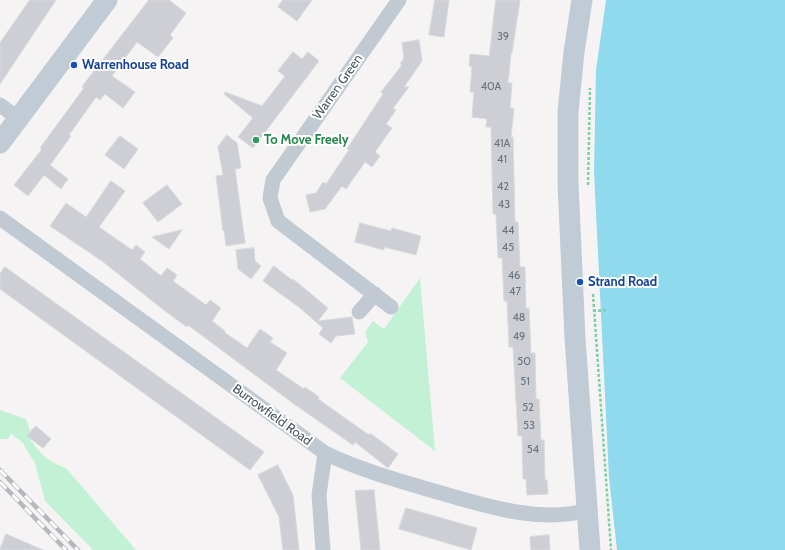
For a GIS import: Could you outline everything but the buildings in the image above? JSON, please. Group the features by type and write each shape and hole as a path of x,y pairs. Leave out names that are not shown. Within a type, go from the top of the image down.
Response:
{"main road":[{"path":"0,143 20,119 107,0"},
{"path":"582,0 574,52 568,112 568,175 575,338 586,511 590,550"}],"street":[{"name":"Warren Green","path":"391,307 278,221 270,198 273,180 399,0"},
{"path":"0,105 20,119"},
{"name":"Burrowfield Road","path":"0,218 325,453 351,466 509,512 551,516 586,511"},
{"path":"359,312 375,294"},
{"path":"323,550 319,495 325,453"}],"path":[{"path":"588,188 590,86"},
{"path":"592,290 611,550"},
{"path":"594,311 608,310"}],"green space":[{"path":"420,278 435,451 340,378 368,342 365,332 373,321 384,329"},
{"path":"0,410 26,419 30,430 28,436 36,447 49,460 66,468 136,550 93,550 45,501 35,463 22,442 11,434 8,439 0,439"}],"water":[{"path":"606,0 785,0 785,550 617,550 609,478 594,172 596,70"}],"railway":[{"path":"0,470 78,550"},
{"path":"0,482 66,550"}],"place":[{"name":"Warrenhouse Road","path":"74,65"},
{"name":"To Move Freely","path":"256,140"},
{"name":"Strand Road","path":"580,282"}]}
